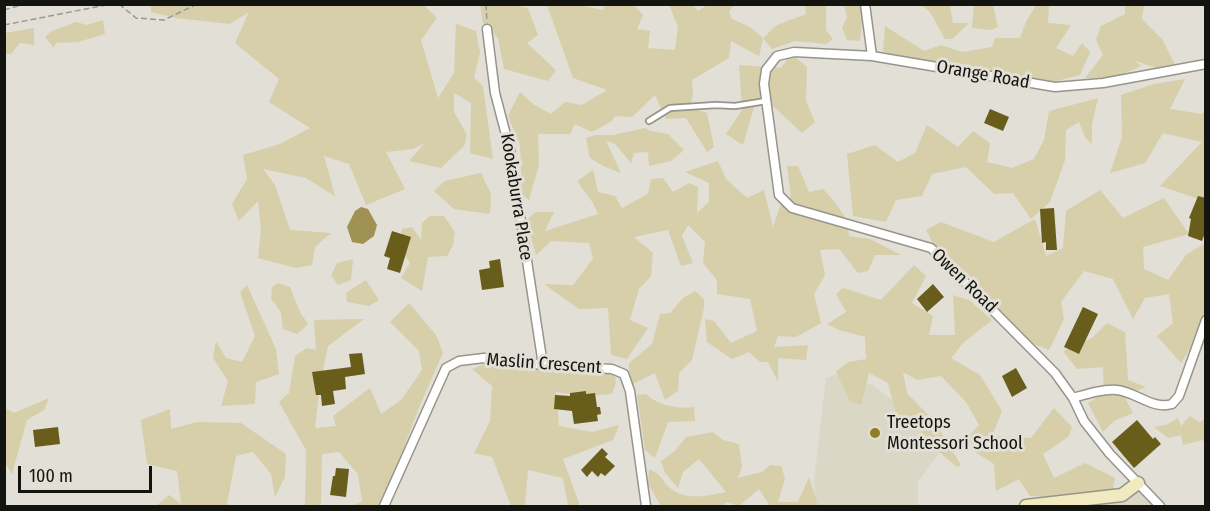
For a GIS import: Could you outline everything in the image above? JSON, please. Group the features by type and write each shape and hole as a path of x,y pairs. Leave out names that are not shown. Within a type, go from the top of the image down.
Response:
{"street":[{"path":"865,4 872,56"},
{"name":"Kookaburra Place","path":"487,29 495,93 510,150 543,365"},
{"name":"Orange Road","path":"766,70 777,56 794,52 872,56 1055,87 1103,83 1206,64"},
{"name":"Owen Road","path":"766,70 764,84 779,195 792,208 931,248 1055,373 1073,398 1084,421 1110,454 1160,507"},
{"path":"1073,398 1115,390 1157,405 1172,404 1179,396 1206,320"},
{"name":"Maslin Crescent","path":"384,507 446,368 459,362 484,358 543,365 612,369 624,374 630,391 646,507"},
{"path":"1026,507 1122,495 1138,483"}],"lane":[{"path":"649,121 670,108 735,106 766,101"}],"path":[{"path":"4,10 25,4"},
{"path":"4,25 111,4"},
{"path":"119,4 136,18 164,20 197,4"},
{"path":"486,4 487,29"}],"shaded area":[{"path":"1049,4 1048,23 1071,25 1056,48 1073,56 1082,43 1090,52 1080,75 1053,82 1053,88 977,69 916,67 883,51 885,26 924,51 941,45 962,52 992,47 995,38 1020,38 1036,5"},
{"path":"151,5 424,5 437,18 421,40 438,98 454,73 456,24 476,31 480,53 474,78 483,86 493,159 470,153 471,103 454,93 454,112 467,135 464,146 441,168 409,161 425,143 413,149 386,152 405,189 366,205 349,164 324,156 335,196 306,178 263,169 275,185 290,230 331,233 315,247 312,265 296,268 258,258 261,230 258,201 239,221 232,204 247,179 243,155 280,144 310,128 269,102 279,79 235,43 249,12 230,24 176,18 151,12"},
{"path":"480,5 514,5 528,8 538,35 527,43 556,70 548,81 504,69 498,38 483,23"},
{"path":"547,5 579,5 603,10 604,5 634,5 643,15 637,29 650,31 648,48 675,50 678,27 669,5 693,5 698,11 707,5 734,5 729,12 732,19 750,27 763,38 759,56 731,41 729,58 692,80 693,94 690,107 707,113 714,147 707,152 686,118 666,119 655,95 632,117 615,116 612,121 592,132 575,124 570,134 538,134 539,165 529,200 522,194 520,145 508,116 520,92 533,104 551,114 565,102 582,105 607,90 573,78"},
{"path":"805,5 826,5 826,30 833,39 826,44 795,41 772,49 763,38 777,25 806,14"},
{"path":"844,5 864,5 860,41 847,40 842,27 847,18"},
{"path":"921,5 950,5 953,23 969,23 952,39 945,39 930,12"},
{"path":"974,5 993,5 998,27 991,30 972,28"},
{"path":"1125,5 1144,5 1142,19 1162,39 1176,67 1160,69 1135,61 1141,66 1112,79 1085,78 1103,55 1096,40 1101,26 1125,14"},
{"path":"103,20 105,34 78,42 56,43 54,48 45,37 50,32 76,22 87,25"},
{"path":"34,28 34,45 20,43 11,54 5,54 5,33"},
{"path":"791,54 807,67 806,101 815,122 802,133 771,104 756,100 743,145 726,134 742,110 739,65 781,68"},
{"path":"1185,79 1170,109 1202,114 1205,111 1205,201 1160,186 1202,142 1163,133 1145,163 1110,173 1122,137 1121,95 1154,84"},
{"path":"1098,98 1092,124 1092,144 1085,137 1079,122 1066,130 1065,160 1050,202 1031,219 1013,193 994,194 966,167 932,174 922,196 896,200 886,222 853,216 847,154 875,145 898,162 915,153 927,125 958,147 973,131 990,143 987,162 1012,168 1034,159 1044,140 1049,111"},
{"path":"645,128 668,134 684,150 671,161 649,166 648,152 634,153 631,163 615,144 606,141 621,173 590,158 586,138"},
{"path":"718,161 726,179 747,198 764,190 773,227 783,198 791,198 787,166 798,166 809,192 823,189 837,204 844,216 849,236 870,239 901,255 875,255 868,271 858,273 839,249 820,250 825,275 814,294 821,323 796,337 778,336 774,347 808,345 806,360 778,358 778,382 768,362 760,362 749,352 732,359 707,342 705,319 714,321 731,343 757,331 750,299 717,294 717,280 703,263 705,242 688,225 682,236 693,263 681,266 668,230 634,237 653,253 651,276 639,289 630,320 648,328 627,359 611,355 608,308 579,309 544,284 573,285 593,259 589,243 551,241 536,255 526,220 536,212 554,212 545,231 598,214 577,181 593,170 598,192 615,196 622,208 648,194 651,179 663,178 673,192 689,183 698,187 697,213 709,202 709,183 685,172"},
{"path":"481,173 491,194 490,214 454,209 434,191 445,181"},
{"path":"1100,190 1123,218 1164,198 1189,234 1143,247 1144,269 1168,280 1186,255 1205,243 1205,324 1181,363 1157,336 1173,323 1169,294 1145,298 1133,319 1113,279 1084,271 1061,302 1064,319 1049,350 1029,342 967,273 940,256 926,230 941,222 994,242 1035,219 1046,256 1063,248 1066,211"},
{"path":"361,207 368,209 377,225 374,236 363,244 352,242 347,227 355,211"},
{"path":"430,216 444,216 455,232 453,245 447,256 428,257 422,291 401,278 410,263 399,246 402,229 412,227 421,240 422,223"},
{"path":"353,259 351,280 338,285 331,275 337,263"},
{"path":"914,265 926,276 912,303 933,316 929,335 955,335 953,295 969,300 992,320 964,342 951,358 980,375 1002,411 992,436 1031,438 1054,408 1072,427 1069,436 1043,454 1054,478 1085,463 1115,478 1112,494 1064,498 1030,496 1019,479 996,491 994,464 975,452 968,437 979,425 966,402 941,376 917,380 903,372 907,393 934,421 961,465 957,467 939,452 919,428 896,414 888,383 869,373 861,405 850,401 836,372 848,362 866,359 865,337 827,324 846,312 836,294 843,288 881,300"},
{"path":"366,280 379,300 369,306 347,302 346,293"},
{"path":"278,283 290,287 300,312 308,324 297,334 283,329 281,312 271,299 272,287"},
{"path":"247,285 276,349 279,374 256,382 255,404 221,406 228,381 213,358 216,341 226,358 242,362 255,336 240,292"},
{"path":"695,291 704,299 704,308 692,360 679,373 678,391 665,400 655,373 629,386 629,363 652,344 660,314 670,313 683,298"},
{"path":"409,303 436,335 443,353 418,410 382,506 351,506 362,502 358,474 339,452 322,454 321,505 305,506 306,450 279,402 289,393 295,356 307,348 316,350 314,320 364,319 328,346 315,428 336,426 333,416 370,388 381,414 401,400 422,370 419,351 390,322"},
{"path":"1107,323 1125,332 1128,380 1146,387 1124,396 1133,413 1114,421 1103,432 1088,403 1104,393 1103,367 1077,369 1063,351 1092,338"},
{"path":"502,357 531,366 613,367 616,383 612,394 585,396 556,392 559,426 592,432 619,425 613,440 563,459 579,503 578,506 568,506 563,478 528,470 525,506 511,506 492,457 474,453 490,421 492,386 472,369"},
{"name":"Treetops Montessori School","path":"835,375 873,385 895,402 942,449 918,482 918,506 814,506 815,472 826,378"},
{"path":"646,394 668,406 694,407 695,421 668,422 655,458 645,450 637,395"},
{"path":"49,398 44,410 27,420 12,474 5,463 5,408 14,413"},
{"path":"170,409 171,429 197,422 241,423 286,454 285,477 275,497 271,474 253,452 236,456 227,504 232,506 156,506 169,495 181,504 177,471 147,464 141,420"},
{"path":"1190,416 1199,422 1205,419 1205,442 1202,440 1183,445 1181,435 1168,438 1154,427 1166,425 1178,418 1181,426"},
{"path":"713,432 723,440 739,444 742,467 738,478 762,472 770,465 781,466 785,478 778,502 798,502 809,477 818,506 770,506 759,489 739,506 727,502 722,506 661,506 648,484 649,469 660,476 670,488 683,495 697,496 726,492 699,459 683,472 678,488 665,473 661,461 675,451 686,437"},
{"path":"1137,485 1157,506 1078,506 1077,504"}],"building":[{"path":"990,109 1009,117 1003,131 984,123"},
{"path":"1198,196 1206,198 1206,230 1202,241 1188,236 1191,219 1189,218"},
{"path":"1054,208 1057,250 1046,250 1046,242 1042,243 1040,209"},
{"path":"392,231 411,237 400,273 387,269 390,258 384,256"},
{"path":"500,259 504,287 482,290 479,270 490,268 489,261"},
{"path":"933,284 944,297 927,312 917,299"},
{"path":"1083,307 1098,314 1079,354 1064,347"},
{"path":"362,353 365,374 345,377 346,389 333,391 335,404 322,406 321,395 316,395 312,372 351,367 349,354"},
{"path":"1016,368 1027,388 1012,397 1002,376"},
{"path":"586,391 586,394 595,393 597,407 600,407 601,414 597,415 598,421 574,424 572,411 554,409 555,395 570,396 570,393"},
{"path":"1137,420 1153,439 1155,437 1161,444 1134,468 1112,442"},
{"path":"58,427 60,444 35,447 33,430"},
{"path":"602,448 608,454 605,457 615,466 605,476 601,473 598,477 592,471 587,477 581,470"},
{"path":"336,468 349,469 346,497 330,495"}],"place":[{"name":"Treetops Montessori School","path":"875,433"}]}
